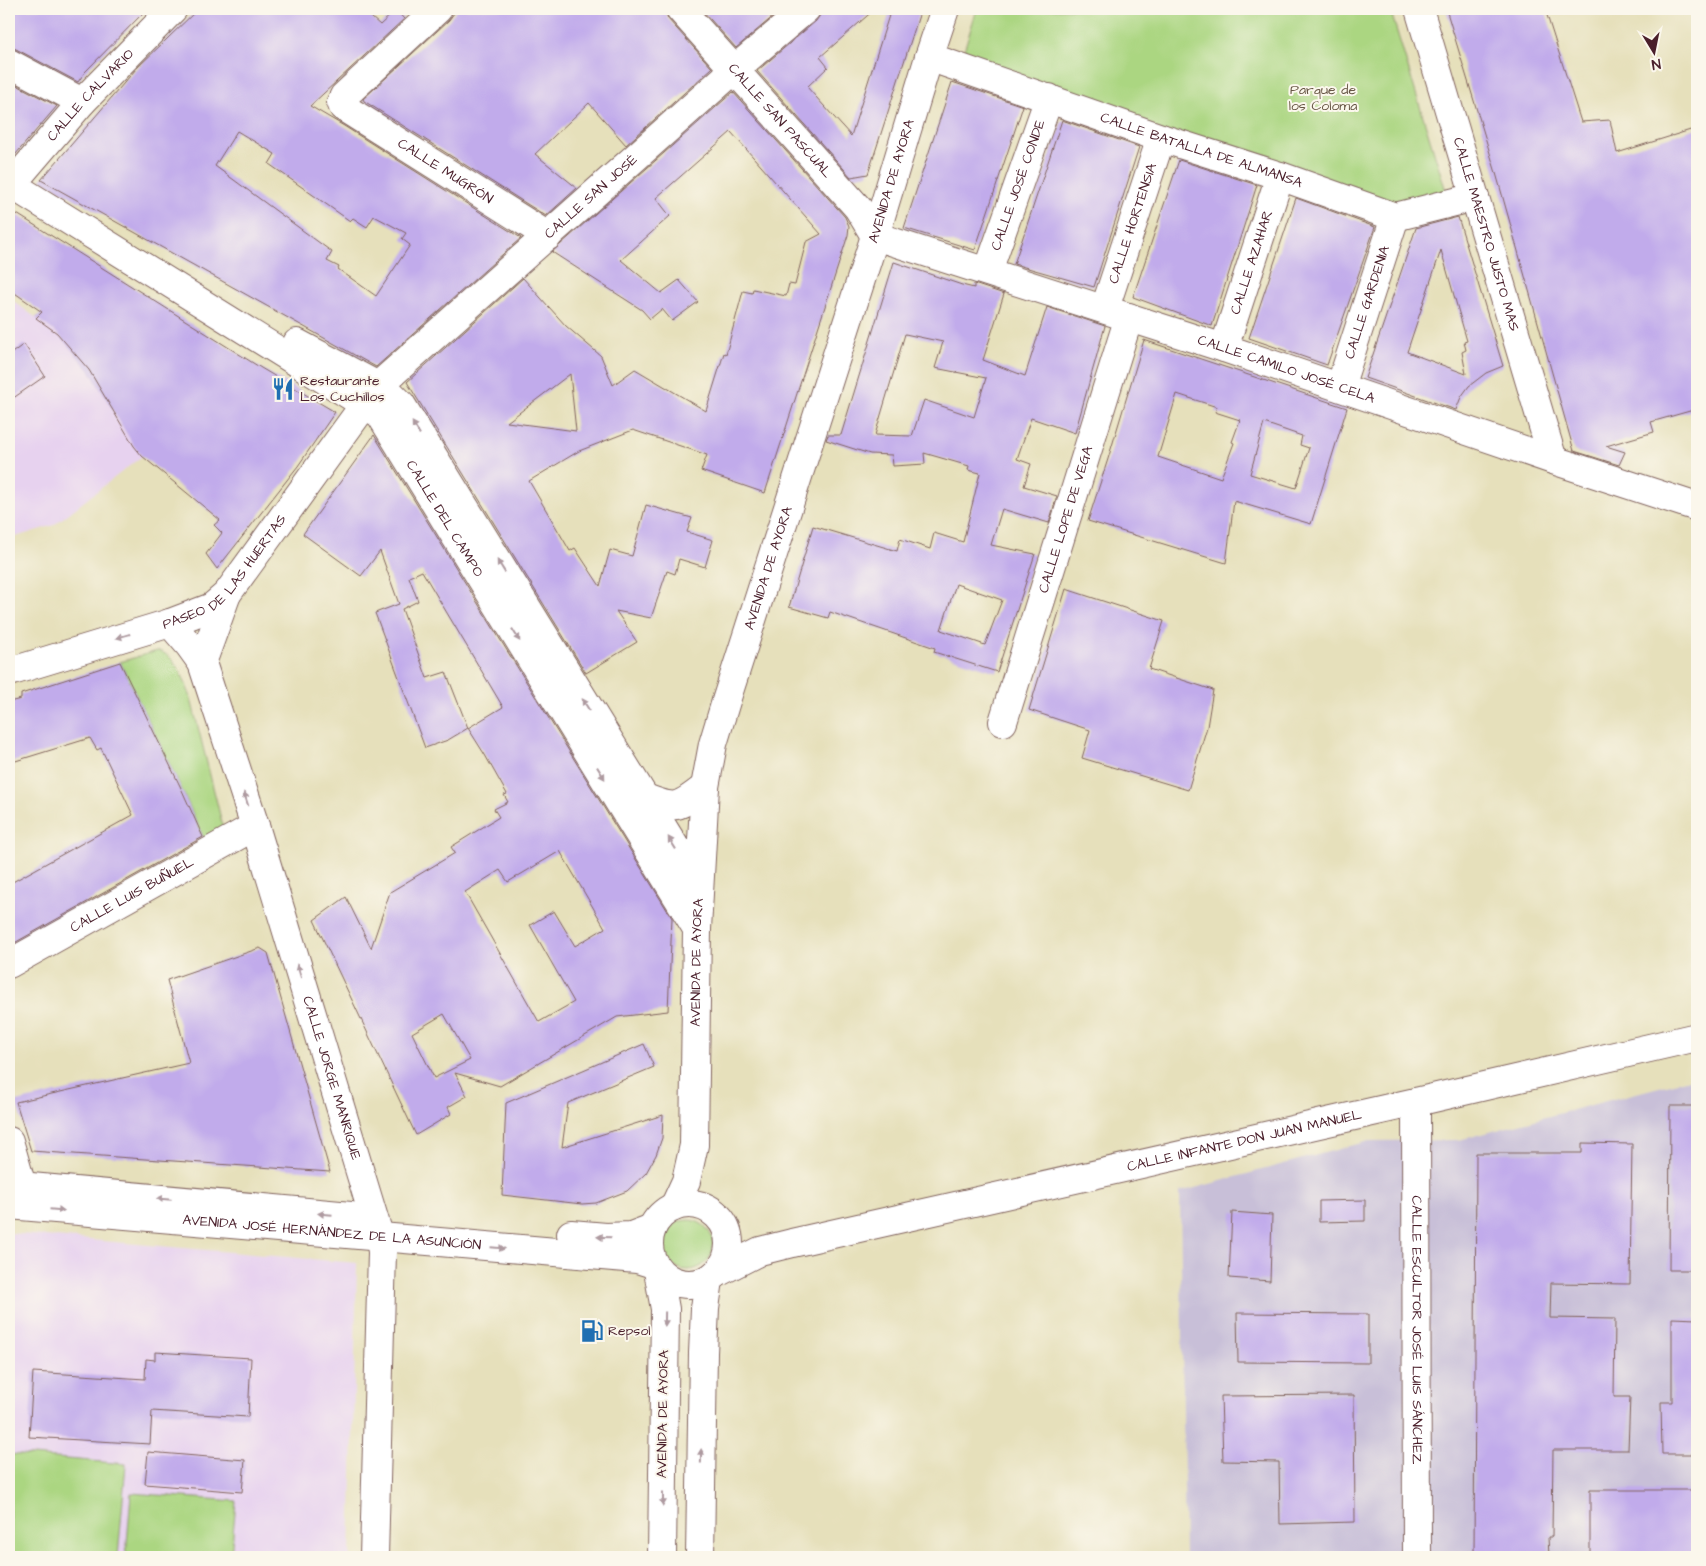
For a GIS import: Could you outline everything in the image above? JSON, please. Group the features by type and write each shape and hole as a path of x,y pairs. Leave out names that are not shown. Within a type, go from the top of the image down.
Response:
{"street":[{"name":"CALLE CALVARIO","path":"10,184 82,102 173,9"},
{"name":"CALLE MUGRÓN","path":"438,9 344,96 341,102 343,107 548,236"},
{"name":"CALLE SAN PASCUAL","path":"680,9 858,208 875,236"},
{"name":"CALLE SAN JOSÉ","path":"372,396 735,69 806,9"},
{"name":"AVENIDA DE AYORA","path":"674,1207 686,1181 694,1145 698,884 705,787 714,744 726,701 875,236 928,57 945,9"},
{"name":"CALLE MAESTRO JUSTO MAS","path":"1419,9 1553,460"},
{"name":"CALLE BATALLA DE ALMANSA","path":"928,57 1161,138 1280,176 1394,218"},
{"path":"9,63 82,102"},
{"name":"CALLE JOSÉ CONDE","path":"988,271 1049,98"},
{"name":"CALLE HORTENSIA","path":"1117,313 1161,138"},
{"name":"CALLE AZAHAR","path":"1224,348 1280,176"},
{"name":"CALLE DEL CAMPO","path":"10,184 372,396 380,414 697,929"},
{"path":"1394,218 1475,196"},
{"name":"CALLE GARDENIA","path":"1340,386 1394,218"},
{"name":"CALLE CAMILO JOSÉ CELA","path":"875,236 1340,386 1553,460 1697,507"},
{"name":"CALLE LOPE DE VEGA","path":"1003,722 1117,313"},
{"name":"CALLE DEL CAMPO","path":"372,396 391,394 401,404 698,884"},
{"name":"PASEO DE LAS HUERTAS","path":"9,672 170,623 212,607 228,594 372,396"},
{"path":"202,663 228,594"},
{"name":"CALLE JORGE MANRIQUE","path":"170,623 202,663 377,1228 382,1252 374,1557"},
{"path":"643,796 666,806 673,806 687,802 705,787"},
{"name":"CALLE LUIS BUÑUEL","path":"9,964 254,826"},
{"name":"CALLE INFANTE DON JUAN MANUEL","path":"713,1276 760,1251 792,1243 1697,1037"},
{"name":"CALLE ESCULTOR JOSÉ LUIS SÁNCHEZ","path":"1416,1102 1417,1557"},
{"path":"9,1141 16,1196"},
{"name":"AVENIDA DE AYORA","path":"694,1145 704,1191 723,1224"},
{"name":"AVENIDA JOSÉ HERNÁNDEZ DE LA ASUNCIÓN","path":"16,1196 377,1228 637,1259 656,1268"},
{"path":"681,1204 698,1205 710,1210 723,1224 729,1245 728,1254 724,1264 713,1276 696,1284 684,1284 665,1278 656,1268 649,1252 648,1242 652,1228 662,1214 681,1204"},
{"name":"CALLE INFANTE DON JUAN MANUEL","path":"723,1224 739,1237 762,1243 792,1243"},
{"name":"AVENIDA JOSÉ HERNÁNDEZ DE LA ASUNCIÓN","path":"377,1228 606,1237 631,1236 652,1228"},
{"name":"AVENIDA DE AYORA","path":"656,1268 665,1310 662,1557"},
{"path":"700,1557 705,1308 713,1276"}],"shaded area":[{"path":"9,298 57,333 89,370 134,446 142,456 54,525 9,539"},
{"path":"1697,1077 1697,1557 1185,1557 1180,1192 1369,1141 1459,1140"},
{"path":"9,1233 357,1263 350,1557 9,1557"}],"green space":[{"name":"Parque de los Coloma","path":"977,9 1390,9 1450,204 1395,217 958,69"},
{"path":"157,651 163,653 174,662 182,675 190,695 224,831 205,841 120,662"},
{"path":"683,1220 693,1220 706,1227 713,1240 713,1250 706,1263 693,1270 683,1270 674,1266 667,1259 663,1250 663,1240 667,1231 674,1224"},
{"path":"9,1454 126,1464 118,1557 9,1557"},
{"path":"131,1493 236,1501 231,1557 126,1557"}],"building":[{"path":"9,9 147,9 85,72 78,82 9,47"},
{"path":"198,9 362,9 380,25 396,10 404,19 310,106 521,238 376,367 41,180 136,69","holes":["237,131 275,154 269,164 350,221 353,218 367,227 374,216 406,233 402,239 410,245 376,296 338,269 339,267 327,261 332,252 215,166"]},
{"path":"457,9 665,9 668,19 712,68 626,145 589,103 535,154 577,188 546,216 363,99 449,20"},
{"path":"701,9 782,9 736,48"},
{"path":"821,9 875,9 820,57 828,67 807,87 851,136 891,9 921,9 868,174 851,177 757,71 816,21"},
{"path":"1446,9 1545,9 1581,122 1610,120 1617,153 1697,128 1697,409 1651,422 1654,432 1606,446 1625,452 1619,465 1574,451 1496,173"},
{"path":"9,81 57,106 9,162"},
{"path":"952,82 1023,106 975,250 904,228"},
{"path":"733,92 845,217 849,226 848,235 765,493 701,471 707,455 633,430 579,451 529,481 570,551 575,548 600,586 610,550 632,556 646,505 692,518 687,532 713,540 705,567 679,559 675,574 667,571 651,618 616,611 637,642 586,673 407,382 523,278 566,326 601,356 613,385 635,369 706,411 724,353 726,354 743,291 752,293 753,289 786,296 789,284 795,285 806,242 821,234 731,132 656,198 670,216 621,260 661,293 679,280 698,302 672,321 662,309 650,319 642,310 552,252","holes":["570,374 576,431 507,422"]},
{"path":"1062,120 1139,147 1094,287 1014,264"},
{"path":"1179,160 1257,185 1212,326 1133,297"},
{"path":"1296,198 1375,227 1327,365 1249,338"},
{"path":"9,209 261,368 335,412 298,466 217,569 206,554 222,533 214,525 220,520 142,456 134,446 89,370 57,333 36,318 42,312 9,289"},
{"path":"1458,217 1503,366 1486,373 1469,386 1461,397 1456,410 1365,378 1416,228","holes":["1441,250 1467,341 1464,342 1466,350 1462,352 1466,374 1407,352"]},
{"path":"894,262 962,285 974,288 974,284 1004,294 983,360 1025,376 1047,307 1105,326 1075,433 1031,418 1017,459 1031,464 1024,486 1057,496 1049,523 1002,509 991,545 1035,554 997,672 934,652 935,648 830,612 828,618 789,607 813,526 897,551 900,539 930,549 934,533 963,542 980,473 968,470 969,466 924,453 925,464 893,466 892,455 870,454 826,440 828,435 841,435","holes":["905,334 943,342 935,368 986,378 974,417 924,400 912,436 875,435","956,584 1002,600 985,645 941,630"]},
{"path":"1144,340 1347,408 1311,524 1234,501 1226,563 1088,521","holes":["1177,394 1217,407 1215,412 1240,420 1221,478 1158,457","1264,423 1302,436 1300,445 1309,448 1296,488 1250,474"]},
{"path":"24,344 45,376 9,401 9,355"},
{"path":"374,435 672,918 668,1011 617,1017 500,1086 455,1073 467,1096 448,1107 451,1114 416,1135 314,920 346,897 371,948 390,892 455,853 451,847 499,817 494,809 508,802 504,795 507,794 468,728 448,740 425,748 375,613 399,604 380,551 361,576 303,534","holes":["422,571 503,707 468,728 446,672 427,678 402,609 418,601 409,577","560,851 605,928 575,946 554,911 530,925 574,1002 539,1022 465,892 500,870 508,882","444,1014 470,1060 434,1078 412,1033"]},
{"path":"1066,589 1164,621 1149,669 1213,690 1207,727 1188,790 1082,758 1090,730 1029,710"},
{"path":"120,662 203,837 9,946 9,884 133,815 101,748 97,750 90,738 9,763 9,702 21,699 21,694"},
{"path":"260,948 268,953 330,1172 31,1151 16,1102 189,1063 167,980"},
{"path":"644,1044 654,1067 568,1103 562,1147 663,1115 662,1138 656,1155 646,1173 627,1191 596,1203 582,1204 502,1195 506,1103"},
{"path":"1670,1106 1697,1106 1697,1270 1669,1270"},
{"path":"1582,1143 1632,1144 1630,1284 1551,1283 1550,1318 1615,1319 1614,1397 1630,1397 1628,1450 1553,1450 1552,1537 1548,1537 1549,1557 1474,1557 1476,1153 1582,1153"},
{"path":"1365,1200 1365,1221 1319,1222 1319,1201"},
{"path":"1232,1212 1272,1215 1270,1281 1229,1278"},
{"path":"1237,1313 1368,1314 1368,1363 1238,1362"},
{"path":"1672,1318 1697,1319 1697,1454 1662,1454 1661,1402 1672,1402"},
{"path":"155,1352 251,1358 248,1417 152,1411 150,1444 29,1437 33,1372 145,1379 146,1359 155,1360"},
{"path":"1354,1395 1355,1522 1280,1524 1279,1462 1223,1461 1221,1396"},
{"path":"148,1452 245,1460 242,1492 145,1484"},
{"path":"1590,1490 1697,1490 1697,1557 1590,1557"}],"place":[{"name":"Restaurante Los Cuchillos","path":"283,389"},
{"name":"Repsol","path":"592,1331"}]}
